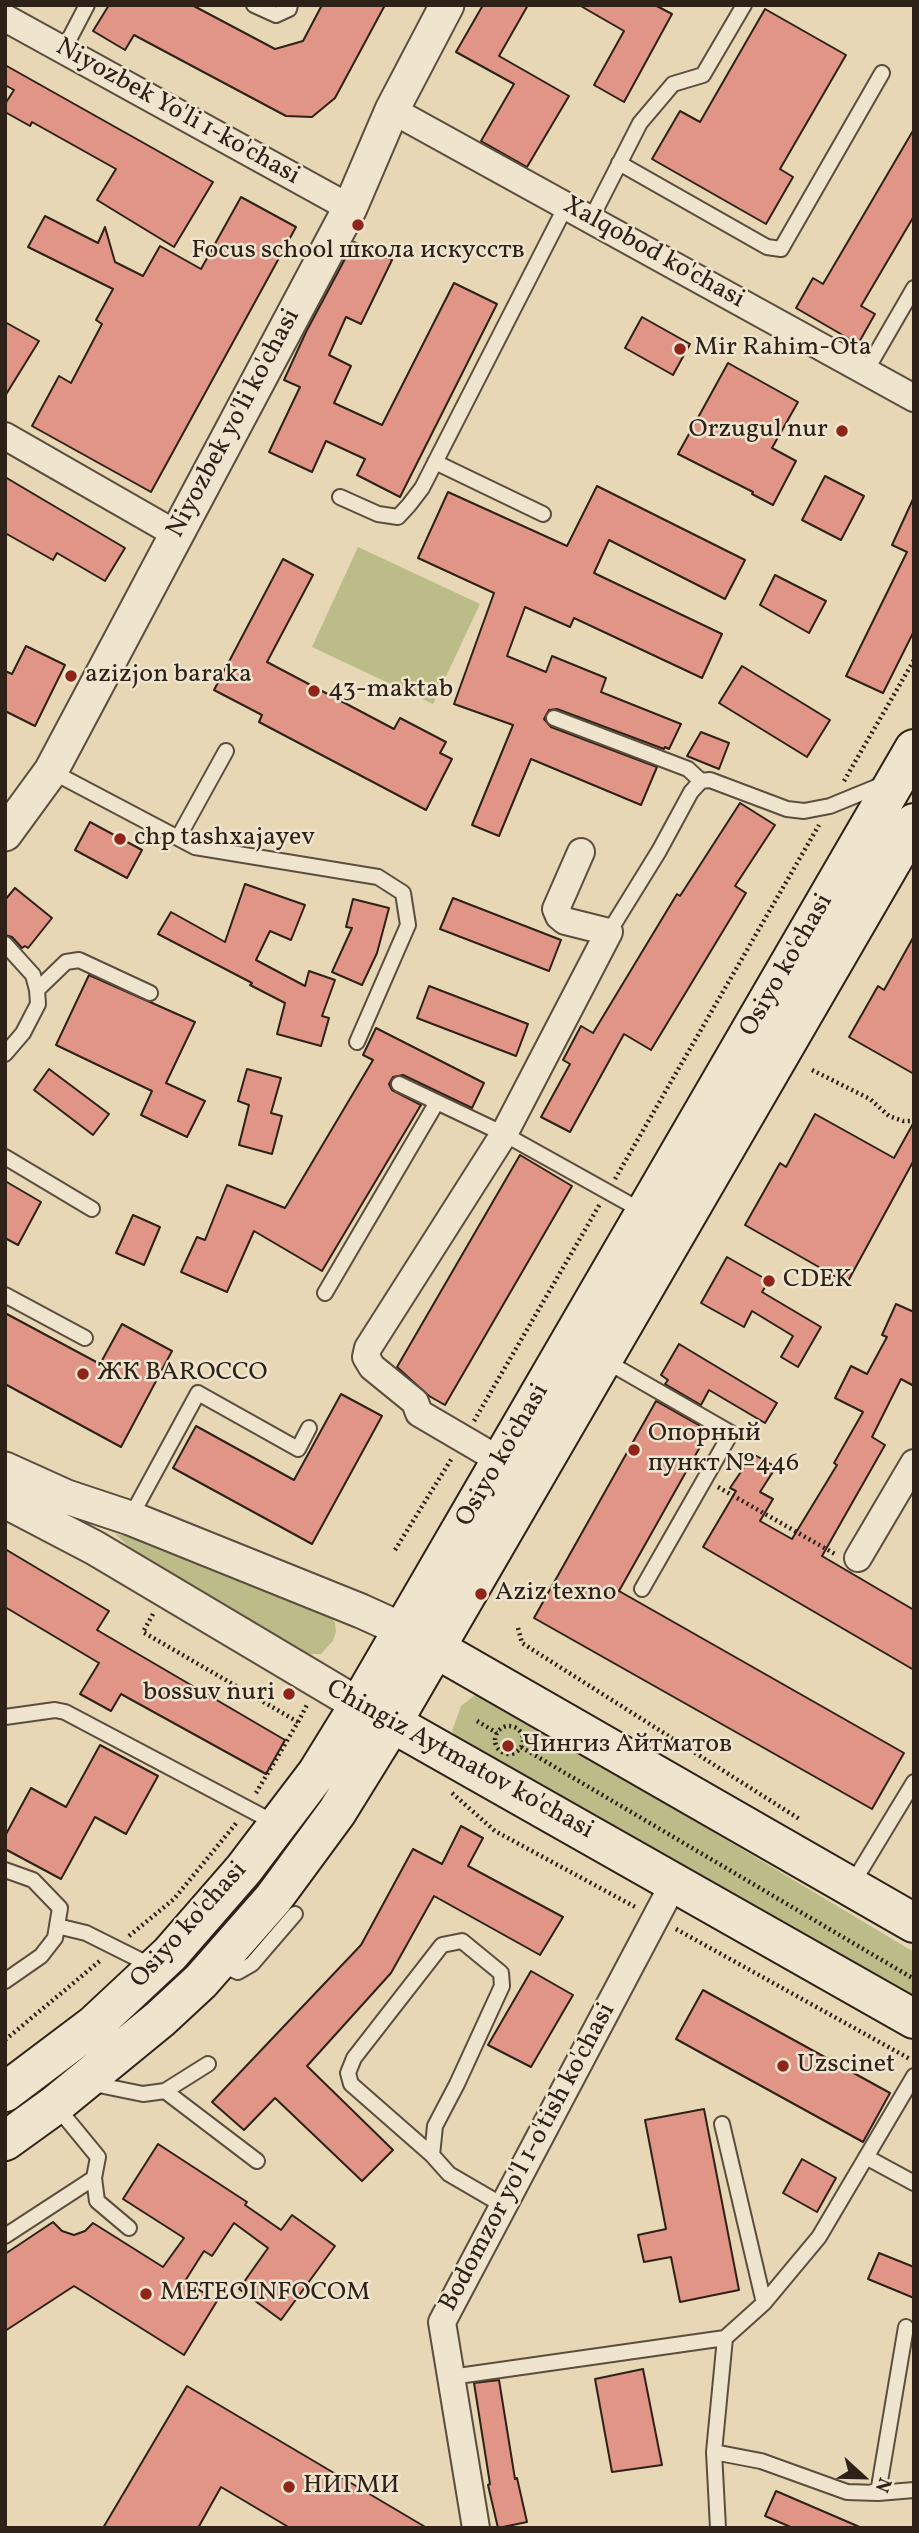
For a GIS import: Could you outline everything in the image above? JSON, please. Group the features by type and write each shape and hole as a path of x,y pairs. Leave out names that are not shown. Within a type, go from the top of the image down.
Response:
{"main road":[{"name":"Osiyo ko'chasi","path":"5,2092 83,2033 156,1968 205,1917 263,1817 317,1773 403,1630 905,764"},
{"name":"Osiyo ko'chasi","path":"5,2141 55,2105 160,2020 217,1963 273,1899 337,1812 393,1723 914,823"},
{"path":"403,1630 914,1923"},
{"name":"Chingiz Aytmatov ko'chasi","path":"359,1705 914,2020"}],"street":[{"name":"Niyozbek yo'li ko'chasi","path":"5,834 51,771 349,208 392,110 447,5"},
{"name":"Niyozbek Yo'li 1-ko'chasi","path":"5,18 349,208"},
{"name":"Xalqobod ko'chasi","path":"392,110 914,398"},
{"path":"5,436 176,534"},
{"path":"501,1461 419,1413 415,1402 372,1367 366,1357 368,1348 504,1134 609,932 565,921 556,909 581,852"},
{"path":"858,1558 914,1463"},
{"path":"5,1469 67,1497 121,1516 403,1630"},
{"name":"Chingiz Aytmatov ko'chasi","path":"5,1501 95,1548 359,1705"},
{"path":"95,1548 89,1535 90,1522 100,1515 121,1516"},
{"name":"Bodomzor yo'l 1-o'tish ko'chasi","path":"476,2528 442,2322 674,1883"}],"lane":[{"path":"63,51 87,5"},
{"path":"254,5 276,15 290,5"},
{"path":"591,219 640,123 673,84 704,75 744,5"},
{"path":"619,163 767,247 780,249 882,73"},
{"path":"340,496 378,514 398,517 422,488 566,206"},
{"path":"866,371 914,288"},
{"path":"435,463 543,514"},
{"path":"554,718 688,769 701,781"},
{"path":"178,838 226,751"},
{"path":"609,932 659,851 691,792 701,781 710,780 787,809 804,811 830,806 905,764"},
{"path":"51,771 195,847 378,877 402,893 408,925 357,1042"},
{"path":"5,944 33,975 38,1004 23,1033 5,1054"},
{"path":"37,990 66,962 79,960 150,993"},
{"path":"399,1084 504,1134 645,1213"},
{"path":"325,1293 437,1102"},
{"path":"5,1157 92,1209"},
{"path":"5,1295 85,1338"},
{"path":"603,1360 732,1433 642,1589"},
{"path":"121,1516 198,1393 298,1449 309,1428"},
{"path":"5,1717 55,1710 65,1712 263,1817"},
{"path":"850,1887 914,1782"},
{"path":"5,1870 33,1880 60,1908 55,1938 41,1956 5,1981"},
{"path":"217,1963 238,1972 251,1964 295,1914"},
{"path":"57,1926 86,1933 156,1968"},
{"path":"432,2155 435,2126 502,1986 501,1973 462,1941 442,1945 354,2057 348,2073 351,2084 432,2155 449,2174 505,2206"},
{"path":"84,2081 143,2094 165,2091 208,2064"},
{"path":"451,2377 725,2338 764,2303 818,2237 914,2076"},
{"path":"165,2091 257,2161"},
{"path":"55,2105 98,2157 94,2178 97,2201 129,2228"},
{"path":"722,2124 764,2303"},
{"path":"866,2157 914,2183"},
{"path":"5,2236 94,2178"},
{"path":"878,2493 906,2327"},
{"path":"718,2528 714,2452 725,2338"},
{"path":"714,2452 761,2461 847,2492 914,2490"}],"path":[{"path":"395,1550 464,1439 914,660"},
{"path":"812,1070 870,1099 889,1116 903,1121 914,1121"},
{"path":"705,1480 855,1565 858,1558"},
{"path":"166,1591 143,1632 298,1722"},
{"path":"518,1628 522,1643 808,1825"},
{"path":"5,2040 174,1899 263,1817 298,1722 311,1698"},
{"path":"477,1721 498,1733"},
{"path":"507,1726 516,1728 522,1734 521,1747 510,1754 501,1751 496,1744 498,1733 507,1726"},
{"path":"521,1747 914,1979"}],"green space":[{"path":"358,547 480,604 433,704 312,647"},
{"path":"115,1534 141,1538 330,1616 335,1623 333,1641 321,1654 302,1654 134,1551"},
{"path":"479,1692 914,1952 914,2008 464,1747 452,1731 461,1706"}],"building":[{"path":"109,5 192,5 275,49 303,41 322,5 385,5 335,98 312,117 286,116 134,35 125,50 93,31"},
{"path":"483,5 528,5 499,56 569,96 527,167 481,141 514,84 456,52"},
{"path":"579,5 655,5 672,14 624,102 594,85 624,31"},
{"path":"765,9 846,55 780,169 793,177 766,224 652,159 680,111 700,122"},
{"path":"5,65 213,182 174,247 97,200 116,169 32,122 30,126 5,112 5,104 14,90 5,85"},
{"path":"914,129 914,216 861,306 875,314 858,344 796,308 813,278 823,284"},
{"path":"241,197 296,227 151,492 32,426 59,376 71,383 102,324 96,320 113,289 28,247 45,216 98,243 105,227 115,262 143,276 160,246 201,269"},
{"path":"354,242 392,260 361,324 346,317 329,355 351,366 334,403 382,425 454,283 497,304 400,497 357,475 365,459 326,441 312,472 269,452 300,387 284,380"},
{"path":"642,317 690,344 673,375 625,348"},
{"path":"5,322 39,341 5,396"},
{"path":"728,363 798,402 772,448 796,461 773,505 678,454"},
{"path":"825,476 864,496 841,540 802,520"},
{"path":"5,477 125,548 105,581 57,553 53,560 5,533"},
{"path":"597,486 745,560 725,599 609,540 594,573 722,634 702,678 574,618 570,627 525,607 507,656 546,672 552,656 606,678 601,692 681,724 669,749 664,749 557,709 549,710 544,719 551,727 657,767 641,805 531,759 499,836 472,825 513,725 454,704 494,593 418,558 448,492 567,546"},
{"path":"914,497 914,631 883,693 846,676 907,552 892,545"},
{"path":"283,559 313,575 267,662 394,729 400,718 446,742 440,753 452,759 426,810 259,722 262,715 214,690"},
{"path":"775,575 826,601 809,633 760,605"},
{"path":"26,646 65,665 35,726 5,711 5,671 12,674"},
{"path":"742,666 830,720 807,757 719,703"},
{"path":"701,732 729,743 719,769 687,756"},
{"path":"740,803 775,825 735,886 746,893 651,1050 624,1034 570,1132 541,1117 570,1064 563,1060 581,1026 593,1033 677,894 680,896"},
{"path":"90,822 142,850 127,878 75,850"},
{"path":"245,884 305,905 291,940 270,931 256,960 305,986 309,971 335,980 322,1016 329,1018 321,1046 277,1034 285,1003 158,934 171,912 225,942"},
{"path":"15,888 52,918 28,948 22,948 12,937 5,935 5,900"},
{"path":"453,898 561,940 549,971 440,929"},
{"path":"353,899 389,908 377,953 362,985 332,972 352,928 346,927"},
{"path":"914,936 914,1074 849,1037 878,986 884,990"},
{"path":"89,975 195,1022 166,1083 205,1101 187,1137 141,1115 152,1091 56,1045"},
{"path":"429,986 528,1024 516,1056 417,1018"},
{"path":"376,1028 484,1083 472,1108 403,1075 393,1077 389,1084 392,1090 421,1105 322,1271 254,1231 227,1292 181,1272 197,1237 205,1240 227,1185 285,1208 373,1060 363,1055"},
{"path":"49,1069 109,1114 93,1135 34,1090"},
{"path":"247,1069 281,1078 271,1113 282,1116 272,1154 239,1145 249,1105 238,1101"},
{"path":"815,1114 894,1158 914,1122 914,1160 847,1283 745,1225 780,1163 786,1167"},
{"path":"520,1155 572,1186 445,1405 429,1396 397,1367"},
{"path":"5,1181 41,1202 18,1245 5,1238"},
{"path":"133,1215 160,1227 144,1265 116,1253"},
{"path":"727,1257 769,1281 762,1292 821,1327 798,1367 781,1357 793,1336 752,1311 744,1327 701,1303"},
{"path":"896,1304 914,1312 914,1386 901,1379 872,1437 885,1445 822,1556 914,1610 914,1670 703,1547 736,1491 730,1488 753,1454 776,1467 760,1492 773,1499 760,1521 792,1539 837,1465 834,1463 863,1412 835,1398 851,1366 867,1374 887,1337 882,1335"},
{"name":"ЖК BAROCCO","path":"5,1313 100,1364 122,1324 172,1351 121,1447 5,1384"},
{"path":"679,1344 777,1403 765,1423 709,1390 701,1405 665,1384 668,1380 661,1375"},
{"path":"341,1394 382,1416 312,1544 173,1468 196,1426 294,1480"},
{"path":"656,1401 709,1431 619,1591 904,1753 872,1809 534,1618"},
{"path":"5,1549 109,1611 97,1630 285,1740 266,1774 121,1694 111,1711 80,1694 99,1663 5,1607"},
{"path":"100,1745 158,1776 126,1834 95,1817 61,1879 5,1849 5,1836 31,1788 66,1807"},
{"path":"461,1826 483,1838 468,1866 563,1917 540,1955 434,1896 391,1973 307,2066 393,2150 362,2181 275,2098 244,2130 212,2102 361,1945 413,1849 442,1864"},
{"path":"531,1971 573,1995 531,2067 488,2045"},
{"name":"Uzscinet","path":"703,1990 890,2093 863,2142 676,2039"},
{"path":"704,2109 739,2290 680,2302 671,2257 644,2262 638,2235 666,2229 645,2120"},
{"path":"158,2144 247,2202 245,2205 281,2230 292,2215 335,2246 281,2320 239,2289 268,2248 234,2223 212,2256 204,2251 185,2281 217,2301 184,2355 74,2286 5,2331 5,2254 53,2222 62,2231 74,2235 85,2231 93,2223 163,2267 184,2238 123,2199"},
{"path":"802,2159 836,2178 817,2212 783,2193"},
{"path":"879,2253 914,2267 914,2298 868,2279"},
{"path":"643,2369 662,2465 612,2472 595,2379"},
{"path":"499,2380 515,2479 517,2478 527,2522 498,2528 488,2485 490,2484 474,2383"},
{"name":"НИГМИ","path":"187,2386 427,2528 290,2528 221,2487 198,2528 103,2528"},
{"path":"776,2491 862,2528 793,2528 765,2516"}],"place":[{"name":"Focus school школа искусств","path":"358,225"},
{"name":"Mir Rahim-Ota","path":"680,349"},
{"name":"Orzugul nur","path":"842,431"},
{"name":"azizjon baraka","path":"71,676"},
{"name":"43-maktab","path":"314,691"},
{"name":"chp tashxajayev","path":"120,839"},
{"name":"CDEK","path":"769,1281"},
{"name":"ЖК BAROCCO","path":"83,1374"},
{"name":"Опорный пункт №446","path":"634,1450"},
{"name":"Aziz texno","path":"481,1594"},
{"name":"bossuv nuri","path":"289,1694"},
{"name":"Чингиз Айтматов","path":"508,1746"},
{"name":"Uzscinet","path":"783,2066"},
{"name":"METEOINFOCOM","path":"146,2294"},
{"name":"НИГМИ","path":"289,2487"}]}
